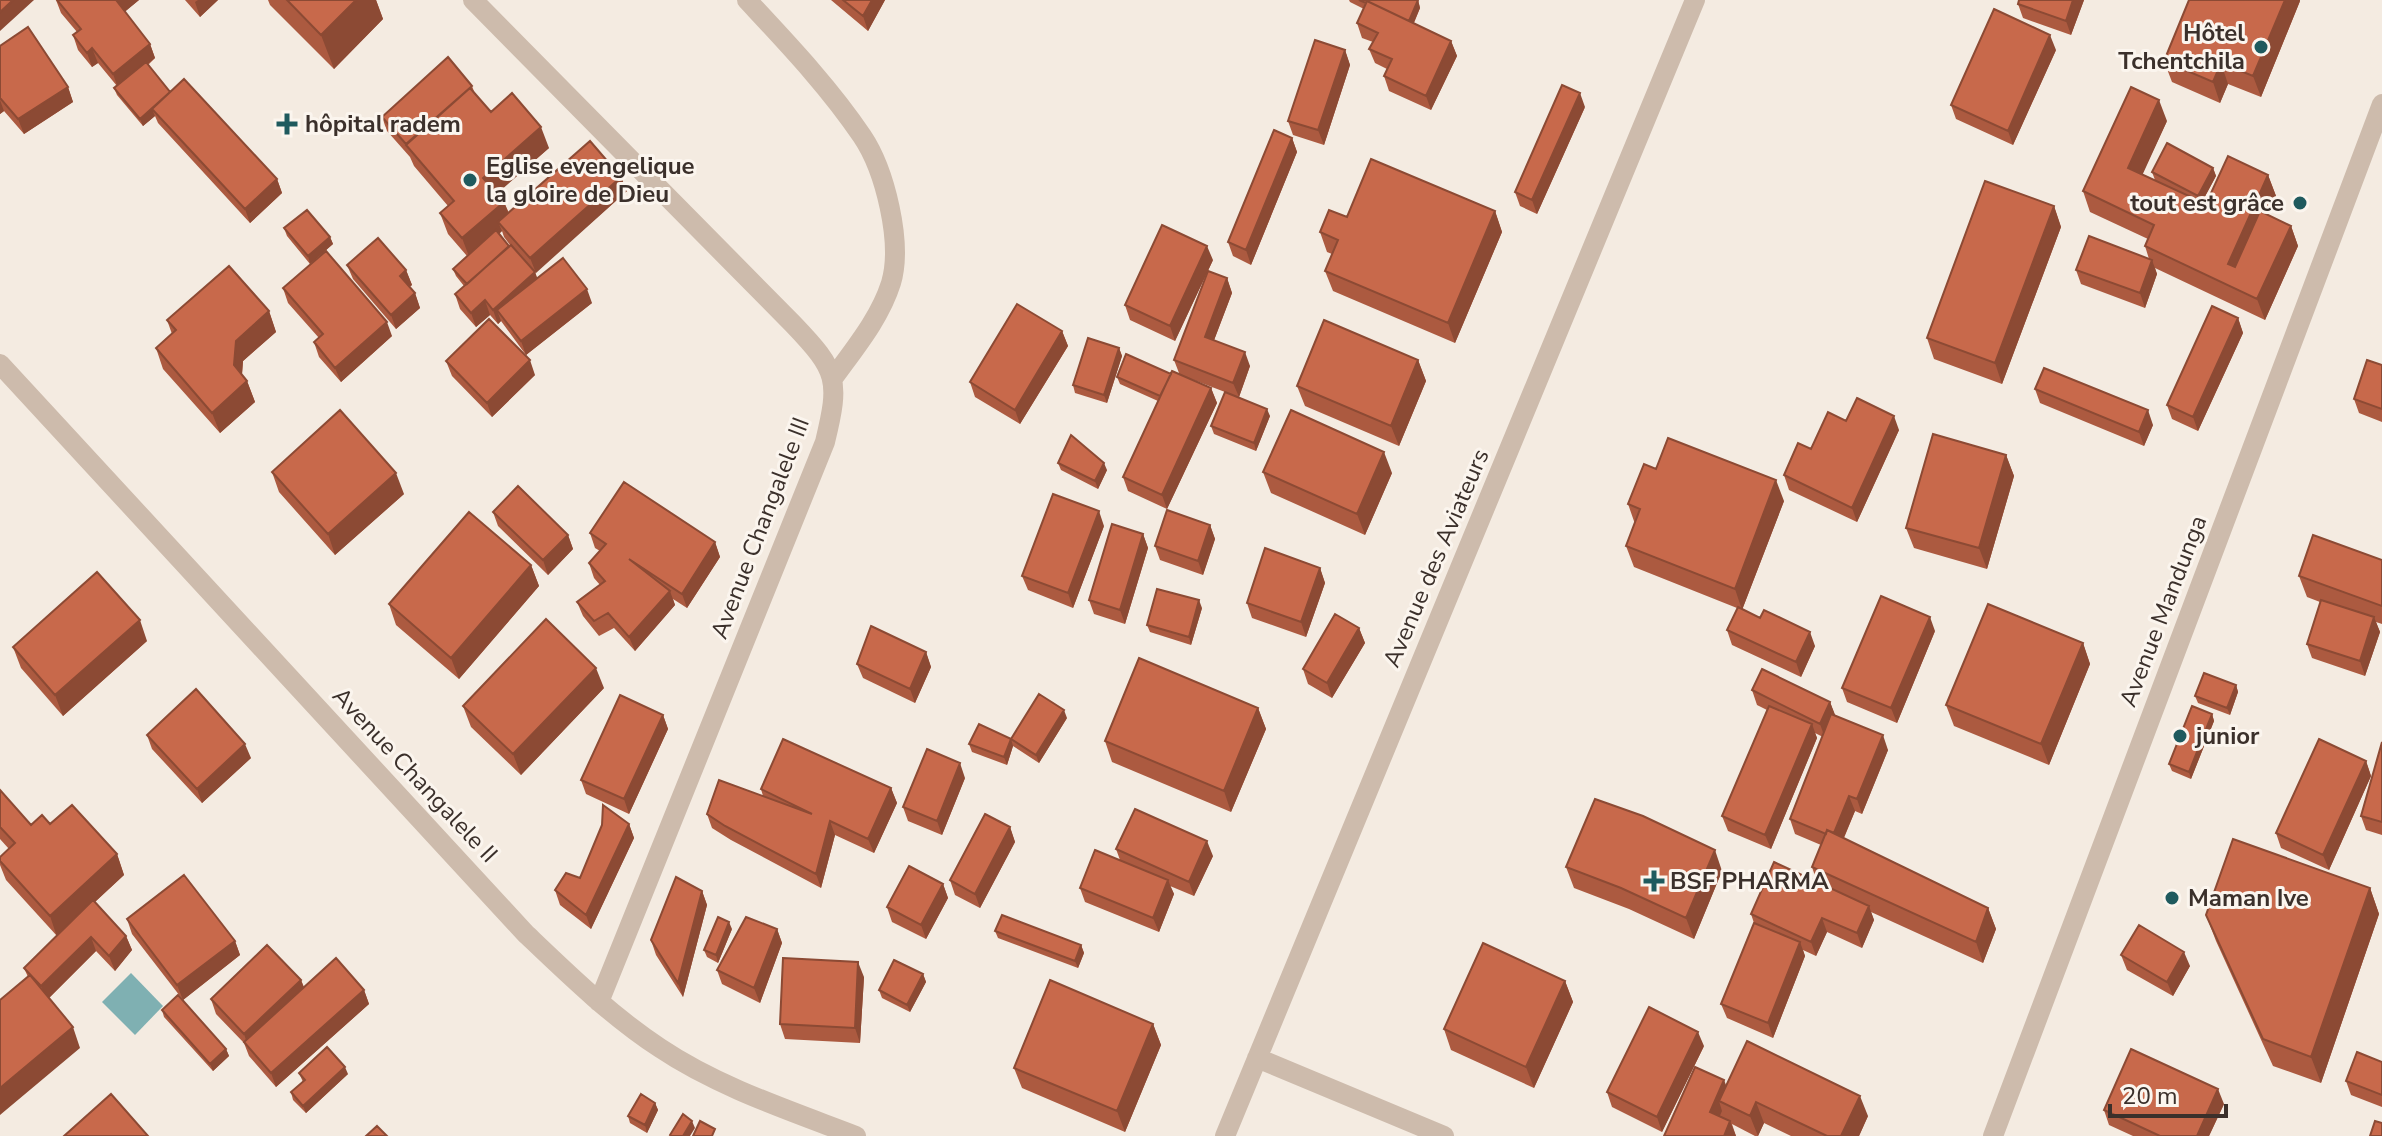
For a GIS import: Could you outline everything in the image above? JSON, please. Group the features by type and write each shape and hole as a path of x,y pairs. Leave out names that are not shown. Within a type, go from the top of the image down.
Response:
{"street":[{"path":"473,0 793,324 815,347 834,377 868,332 891,283 896,244 885,188 863,138 794,50 747,0"},
{"name":"Avenue des Aviateurs","path":"1225,1136 1695,0"},
{"name":"Avenue Mandunga","path":"1993,1136 2382,104"},
{"name":"Avenue Changalele II","path":"0,364 525,933 599,1002 661,1049 743,1092 856,1136"},
{"name":"Avenue Changalele III","path":"599,1002 825,442 833,408 834,377"},
{"path":"1257,1058 1444,1136"}],"water":[{"path":"131,973 163,1006 135,1035 102,1002"}],"building":[{"path":"0,0 13,0 0,12"},
{"path":"57,0 116,0 150,44 113,74 92,48 87,53 73,35 81,29"},
{"path":"287,0 356,0 321,35"},
{"path":"843,0 872,0 863,16"},
{"path":"1359,0 1418,0 1409,21"},
{"path":"2019,0 2073,0 2066,21 2018,4"},
{"path":"2189,0 2285,0 2253,76 2221,63 2213,82 2164,61"},
{"path":"1367,1 1451,41 1426,96 1384,76 1392,59 1369,49 1378,33 1357,23"},
{"path":"1994,9 2050,35 2008,131 1951,105"},
{"path":"28,27 68,87 18,119 0,98 0,46"},
{"path":"1315,40 1345,50 1318,130 1288,121"},
{"path":"448,57 472,86 406,144 382,117"},
{"path":"146,62 170,92 140,119 114,88"},
{"path":"184,79 277,179 245,209 152,109"},
{"path":"1562,85 1580,93 1532,200 1515,192"},
{"path":"2131,87 2159,100 2128,168 2206,204 2228,156 2268,175 2228,264 2235,267 2260,211 2291,226 2257,299 2145,246 2154,225 2083,191"},
{"path":"470,88 491,112 512,93 541,127 483,178 504,202 462,238 440,213 454,201 406,145"},
{"path":"1274,130 1292,138 1246,250 1228,242"},
{"path":"590,141 621,177 530,258 498,222"},
{"path":"2167,143 2213,168 2198,196 2152,172"},
{"path":"1371,159 1495,211 1448,323 1325,271 1338,240 1320,232 1329,210 1347,217"},
{"path":"1985,181 2054,206 1995,363 1927,338"},
{"path":"307,210 330,237 308,256 284,228"},
{"path":"1162,225 1207,246 1170,326 1125,305"},
{"path":"496,230 509,246 467,284 453,269"},
{"path":"2089,236 2152,260 2140,293 2076,270"},
{"path":"378,238 406,270 400,276 415,293 391,315 347,265"},
{"path":"511,245 535,272 493,310 485,300 471,313 455,294"},
{"path":"326,251 387,322 335,368 314,342 323,334 283,288"},
{"path":"563,258 587,289 521,341 497,310"},
{"path":"229,266 269,311 236,341 234,365 247,381 212,413 156,348 176,330 167,320"},
{"path":"1208,271 1227,278 1205,337 1245,352 1233,383 1174,360"},
{"path":"1017,304 1062,331 1015,410 970,382"},
{"path":"2212,306 2238,318 2193,417 2167,405"},
{"path":"489,319 530,360 487,403 446,361"},
{"path":"1324,320 1418,360 1391,426 1297,386"},
{"path":"1088,338 1119,348 1104,395 1073,385"},
{"path":"1126,354 1171,374 1160,396 1117,377"},
{"path":"2367,360 2382,365 2382,409 2354,399"},
{"path":"2044,368 2148,410 2139,432 2035,389"},
{"path":"1172,371 1211,388 1162,495 1123,477"},
{"path":"1225,392 1267,409 1254,443 1211,426"},
{"path":"1857,398 1894,416 1852,508 1784,475 1798,443 1811,449 1828,412 1846,421"},
{"path":"340,410 396,473 328,534 272,472"},
{"path":"1291,410 1384,452 1357,514 1263,472"},
{"path":"1933,434 2006,455 1979,548 1906,528"},
{"path":"1071,435 1104,463 1095,481 1058,463"},
{"path":"1668,438 1776,480 1735,589 1626,546 1640,509 1628,504 1644,464 1656,469"},
{"path":"624,482 715,542 682,594 629,559 670,591 629,637 608,613 594,621 577,602 605,581 589,563 606,544 590,533"},
{"path":"518,486 568,535 543,560 493,512"},
{"path":"1053,494 1099,511 1068,593 1022,576"},
{"path":"1167,510 1210,525 1198,561 1155,546"},
{"path":"469,512 531,565 451,658 389,604"},
{"path":"1112,524 1143,534 1120,610 1089,600"},
{"path":"2313,535 2382,560 2382,606 2299,576"},
{"path":"1265,548 1320,568 1301,622 1247,603"},
{"path":"97,572 140,620 55,695 13,647"},
{"path":"1157,589 1199,600 1189,637 1147,625"},
{"path":"1881,596 1930,617 1891,708 1842,688"},
{"path":"2321,600 2374,617 2360,661 2307,644"},
{"path":"1988,604 2083,643 2041,744 1946,705"},
{"path":"1738,607 1760,618 1764,610 1810,632 1796,662 1727,630"},
{"path":"1335,614 1359,628 1327,683 1303,669"},
{"path":"546,619 596,668 513,754 463,706"},
{"path":"871,626 926,652 910,689 857,664"},
{"path":"1139,658 1258,708 1224,791 1105,741"},
{"path":"1762,669 1830,702 1820,724 1752,690"},
{"path":"2204,673 2236,685 2227,708 2195,696"},
{"path":"196,689 245,744 197,789 147,735"},
{"path":"1039,694 1064,710 1036,755 1011,739"},
{"path":"620,695 663,715 624,799 581,780"},
{"path":"1769,706 1812,724 1765,835 1722,816"},
{"path":"2192,706 2212,714 2189,772 2169,764"},
{"path":"1831,714 1883,735 1857,799 1849,796 1834,833 1827,830 1826,834 1790,819"},
{"path":"979,724 1011,739 1004,757 969,744"},
{"path":"783,739 891,788 868,839 830,821 816,874 707,814 719,780 812,814 761,789"},
{"path":"2319,739 2366,761 2323,855 2276,833"},
{"path":"2382,742 2382,822 2361,816"},
{"path":"927,749 960,763 937,821 903,807"},
{"path":"0,790 31,825 42,815 50,824 72,805 117,854 50,916 0,861 0,857 15,843 0,827"},
{"path":"1595,799 1643,816 1715,850 1686,918 1566,867"},
{"path":"603,805 629,824 586,915 555,890 566,873 580,878 602,825"},
{"path":"1135,809 1207,841 1189,882 1116,849"},
{"path":"985,814 1010,827 975,894 950,880"},
{"path":"1827,830 1988,908 1976,942 1812,867"},
{"path":"2233,839 2370,888 2311,1057 2263,1039 2206,915"},
{"path":"1095,850 1168,880 1153,918 1080,888"},
{"path":"1774,862 1869,906 1857,933 1822,918 1811,942 1751,914"},
{"path":"909,866 943,884 921,925 887,907"},
{"path":"184,875 235,941 177,985 127,919"},
{"path":"676,877 702,891 678,983 651,940"},
{"path":"93,900 126,936 109,956 91,937 41,986 24,968"},
{"path":"1002,915 1081,945 1075,961 995,931"},
{"path":"718,917 729,922 716,955 704,950"},
{"path":"746,917 777,929 754,988 717,970"},
{"path":"1754,923 1800,942 1768,1023 1721,1004"},
{"path":"2139,925 2184,952 2167,982 2121,955"},
{"path":"1483,943 1565,981 1526,1067 1444,1029"},
{"path":"267,945 301,980 244,1034 211,999"},
{"path":"336,958 364,990 271,1073 244,1042"},
{"path":"783,958 858,962 855,1028 780,1024"},
{"path":"894,960 923,974 907,1005 879,990"},
{"path":"30,975 73,1027 0,1088 0,1000"},
{"path":"1050,980 1153,1024 1117,1111 1014,1068"},
{"path":"178,995 226,1049 210,1064 162,1010"},
{"path":"1649,1007 1698,1032 1657,1117 1607,1092"},
{"path":"1747,1041 1860,1096 1841,1136 1827,1136 1756,1102 1750,1116 1719,1101"},
{"path":"327,1047 345,1067 303,1106 291,1092 305,1080 299,1073"},
{"path":"2131,1049 2218,1089 2197,1136 2160,1136 2104,1110"},
{"path":"2357,1052 2382,1062 2382,1095 2346,1081"},
{"path":"1695,1067 1724,1080 1710,1112 1730,1121 1724,1136 1664,1136"},
{"path":"111,1094 148,1136 64,1136"},
{"path":"641,1094 655,1103 645,1125 628,1116"},
{"path":"683,1114 692,1121 683,1136 671,1136 670,1135"},
{"path":"700,1121 715,1129 712,1136 693,1136"},
{"path":"2375,1121 2382,1123 2382,1136 2370,1136"},
{"path":"377,1126 387,1136 366,1136"}],"place":[{"name":"Hôtel Tchentchila","path":"2261,47"},
{"name":"hôpital radem","path":"287,124"},
{"name":"Eglise evengelique la gloire de Dieu","path":"470,180"},
{"name":"tout est grâce","path":"2300,203"},
{"name":"junior","path":"2180,736"},
{"name":"BSF PHARMA","path":"1654,881"},
{"name":"Maman Ive","path":"2172,898"}]}
